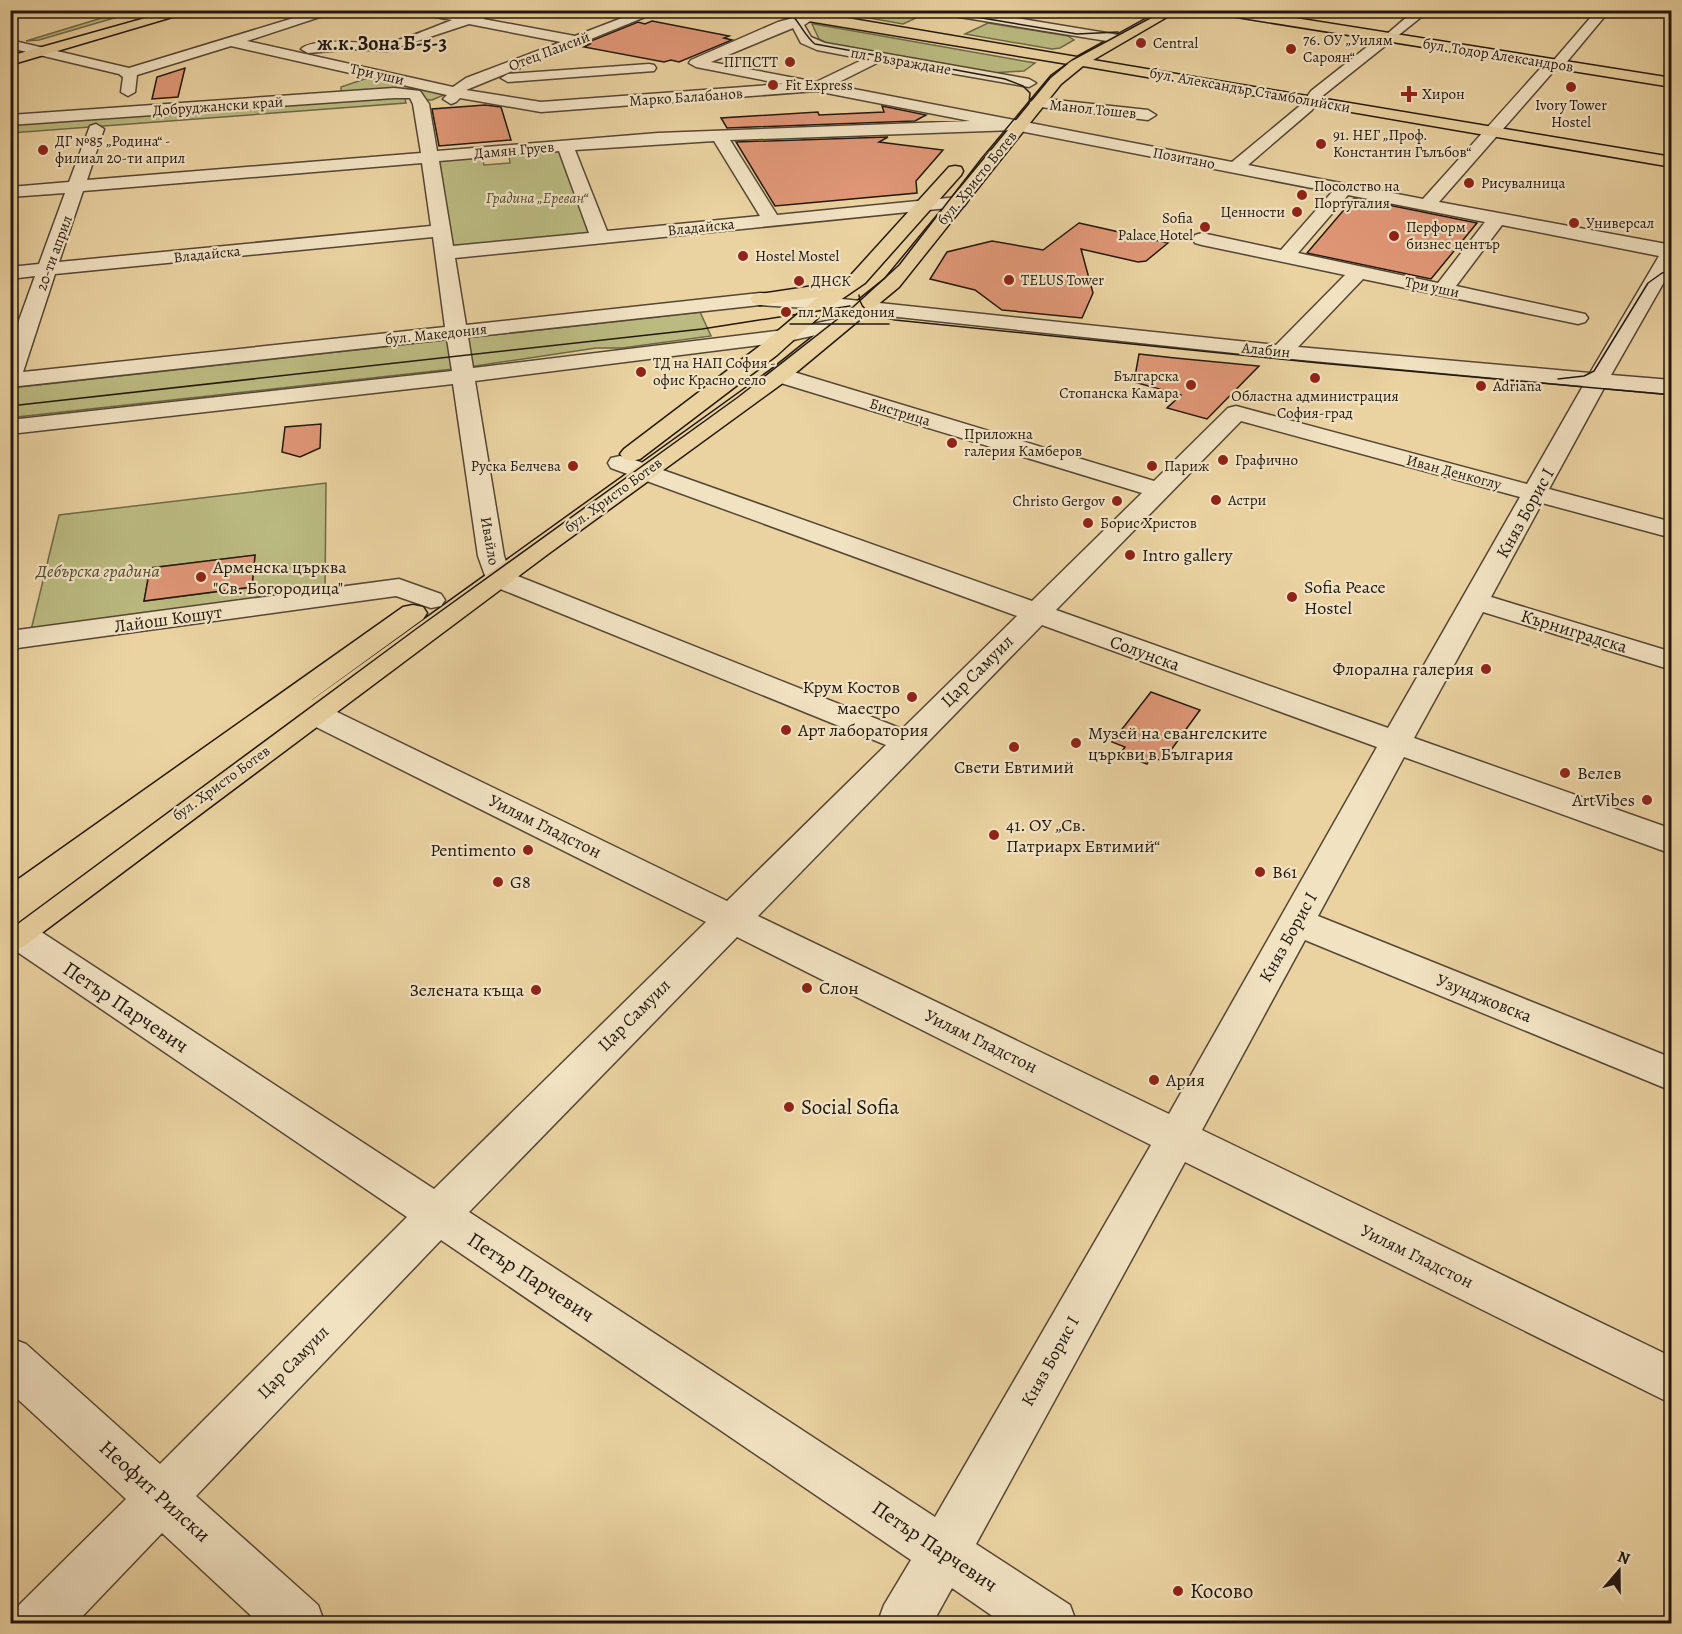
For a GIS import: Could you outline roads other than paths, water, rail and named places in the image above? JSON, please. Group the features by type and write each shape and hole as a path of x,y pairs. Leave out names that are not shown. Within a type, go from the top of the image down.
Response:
{"main road":[{"path":"10,61 36,50 170,10"},
{"path":"10,53 36,50 190,10"},
{"name":"бул. Александър Стамболийски","path":"766,10 1671,162"},
{"name":"бул. Христо Ботев","path":"977,144 1029,83 1061,58 1150,10"},
{"name":"бул. Христо Ботев","path":"12,926 303,708 632,467 779,375 892,283 1056,81 1079,62 1173,10"},
{"name":"бул. Тодор Александров","path":"1218,10 1671,81"},
{"name":"бул. Тодор Александров","path":"1247,10 1391,36"},
{"name":"бул. Христо Ботев","path":"632,467 823,303 848,287 882,255 964,160"},
{"path":"760,299 848,287"},
{"name":"бул. Христо Ботев","path":"303,708 431,600 495,567"}],"street":[{"path":"10,44 128,73 336,10"},
{"path":"419,10 578,41"},
{"path":"468,20 496,10"},
{"name":"Отец Паисий","path":"453,97 461,86 471,81 656,10"},
{"path":"941,10 968,12 1119,39"},
{"path":"1235,168 1313,101 1316,94 1424,10"},
{"path":"1427,205 1604,10"},
{"path":"812,16 783,25 696,63 994,123"},
{"name":"пл. Възраждане","path":"812,16 806,40 813,44 1029,83"},
{"name":"Три уши","path":"288,50 354,45 382,47 468,20"},
{"name":"Три уши","path":"232,42 453,97"},
{"name":"Марко Балабанов","path":"486,99 541,107 819,87 879,57"},
{"path":"471,81 649,68"},
{"path":"122,113 132,79 128,73"},
{"name":"Добруджански край","path":"10,120 405,92 415,94 421,104"},
{"name":"Добруджански край","path":"10,135 421,104 453,97 486,99"},
{"name":"Манол Тошев","path":"1037,103 1148,115"},
{"name":"Ивайло","path":"421,104 495,567 907,742"},
{"name":"Дамян Груев","path":"10,192 719,135 994,123 1019,125"},
{"name":"Позитано","path":"1019,125 1671,252"},
{"name":"20-ти април","path":"10,379 96,129"},
{"path":"719,135 771,220"},
{"path":"565,146 600,237"},
{"path":"1286,256 1344,189"},
{"name":"Владайска","path":"443,253 958,202"},
{"path":"1443,290 1497,219"},
{"name":"Владайска","path":"10,273 440,231"},
{"name":"Три уши","path":"1202,238 1578,318"},
{"name":"Княз Борис I","path":"903,1623 1671,252"},
{"path":"1281,352 1359,272"},
{"name":"бул. Македония","path":"10,379 760,299 862,308"},
{"name":"Алабин","path":"862,308 1281,352 1671,387"},
{"path":"10,427 463,376 745,340 763,344 776,343 841,324"},
{"name":"Бистрица","path":"779,375 1159,490"},
{"name":"Цар Самуил","path":"38,1623 731,918 1236,413"},
{"name":"Иван Денкоглу","path":"1236,413 1671,530"},
{"name":"Солунска","path":"632,467 1671,842"},
{"name":"Лайош Кошут","path":"10,640 399,587 431,600"},
{"name":"Кърниградска","path":"1476,602 1671,662"},
{"name":"Уилям Гладстон","path":"303,708 1671,1381"},
{"name":"Узунджовска","path":"1297,922 1671,1075"},
{"name":"Петър Парчевич","path":"12,926 437,1215 1051,1623"},
{"name":"Неофит Рилски","path":"10,1360 299,1623"}],"tram line":[{"path":"774,10 788,12"},
{"path":"784,10 788,12"},
{"path":"788,12 805,15 838,10"},
{"path":"934,10 1077,34 1118,32"},
{"path":"1029,101 1051,75 1072,60 1165,10"},
{"path":"788,12 815,44 1005,79 1023,86 1030,93 1029,101"},
{"path":"860,301 899,265 1029,101"},
{"path":"1558,379 1584,376 1594,371 1648,283 1662,273 1672,271"},
{"path":"859,295 860,301"},
{"path":"831,324 860,301"},
{"path":"860,301 871,313 895,320 1319,363 1672,395"},
{"path":"10,406 702,329 850,306"},
{"path":"790,324 831,324"},
{"path":"10,929 416,629 738,397 831,324"},
{"path":"831,324 889,324"}],"place":[{"name":"Central","path":"1141,43"},
{"name":"76. ОУ „Уилям Сароян“","path":"1291,49"},
{"name":"ПГПСТТ","path":"790,62"},
{"name":"Fit Express","path":"773,85"},
{"name":"Ivory Tower Hostel","path":"1571,87"},
{"name":"Хирон","path":"1409,94"},
{"name":"91. НЕГ „Проф. Константин Гълъбов“","path":"1321,144"},
{"name":"ДГ №85 „Родина“ - филиал 20-ти април","path":"43,150"},
{"name":"Рисувалница","path":"1469,183"},
{"name":"Посолство на Португалия","path":"1302,195"},
{"name":"Ценности","path":"1297,212"},
{"name":"Универсал","path":"1574,223"},
{"name":"Sofia Palace Hotel","path":"1205,227"},
{"name":"Перформ бизнес център","path":"1394,236"},
{"name":"Hostel Mostel","path":"743,256"},
{"name":"TELUS Tower","path":"1009,280"},
{"name":"ДНСК","path":"799,281"},
{"name":"пл. Македония","path":"786,312"},
{"name":"ТД на НАП София - офис Красно село","path":"641,372"},
{"name":"Областна администрация София-град","path":"1315,378"},
{"name":"Българска Стопанска Камара","path":"1191,385"},
{"name":"Adriana","path":"1481,386"},
{"name":"Приложна галерия Камберов","path":"952,443"},
{"name":"Графично","path":"1223,460"},
{"name":"Руска Белчева","path":"573,466"},
{"name":"Париж","path":"1152,466"},
{"name":"Астри","path":"1216,500"},
{"name":"Christo Gergov","path":"1117,501"},
{"name":"Борис Христов","path":"1088,523"},
{"name":"Intro gallery","path":"1130,555"},
{"name":"Арменска църква \"Св. Богородица\"","path":"201,577"},
{"name":"Sofia Peace Hostel","path":"1292,597"},
{"name":"Флорална галерия","path":"1486,669"},
{"name":"Крум Костов маестро","path":"912,697"},
{"name":"Арт лаборатория","path":"786,730"},
{"name":"Музей на евангелските църкви в България","path":"1076,743"},
{"name":"Свети Евтимий","path":"1014,747"},
{"name":"Велев","path":"1565,773"},
{"name":"ArtVibes","path":"1647,800"},
{"name":"41. ОУ „Св. Патриарх Евтимий“","path":"994,835"},
{"name":"Pentimento","path":"528,850"},
{"name":"B61","path":"1260,872"},
{"name":"G8","path":"498,882"},
{"name":"Слон","path":"807,988"},
{"name":"Зелената къща","path":"536,990"},
{"name":"Ария","path":"1154,1080"},
{"name":"Social Sofia","path":"789,1107"},
{"name":"Косово","path":"1178,1591"}],"district":[{"name":"ж.к. Зона Б-5-3","path":"382,43"}],"park label":[{"name":"Градина „Ереван“","path":"537,198"},
{"name":"Дебърска градина","path":"98,571"}]}
